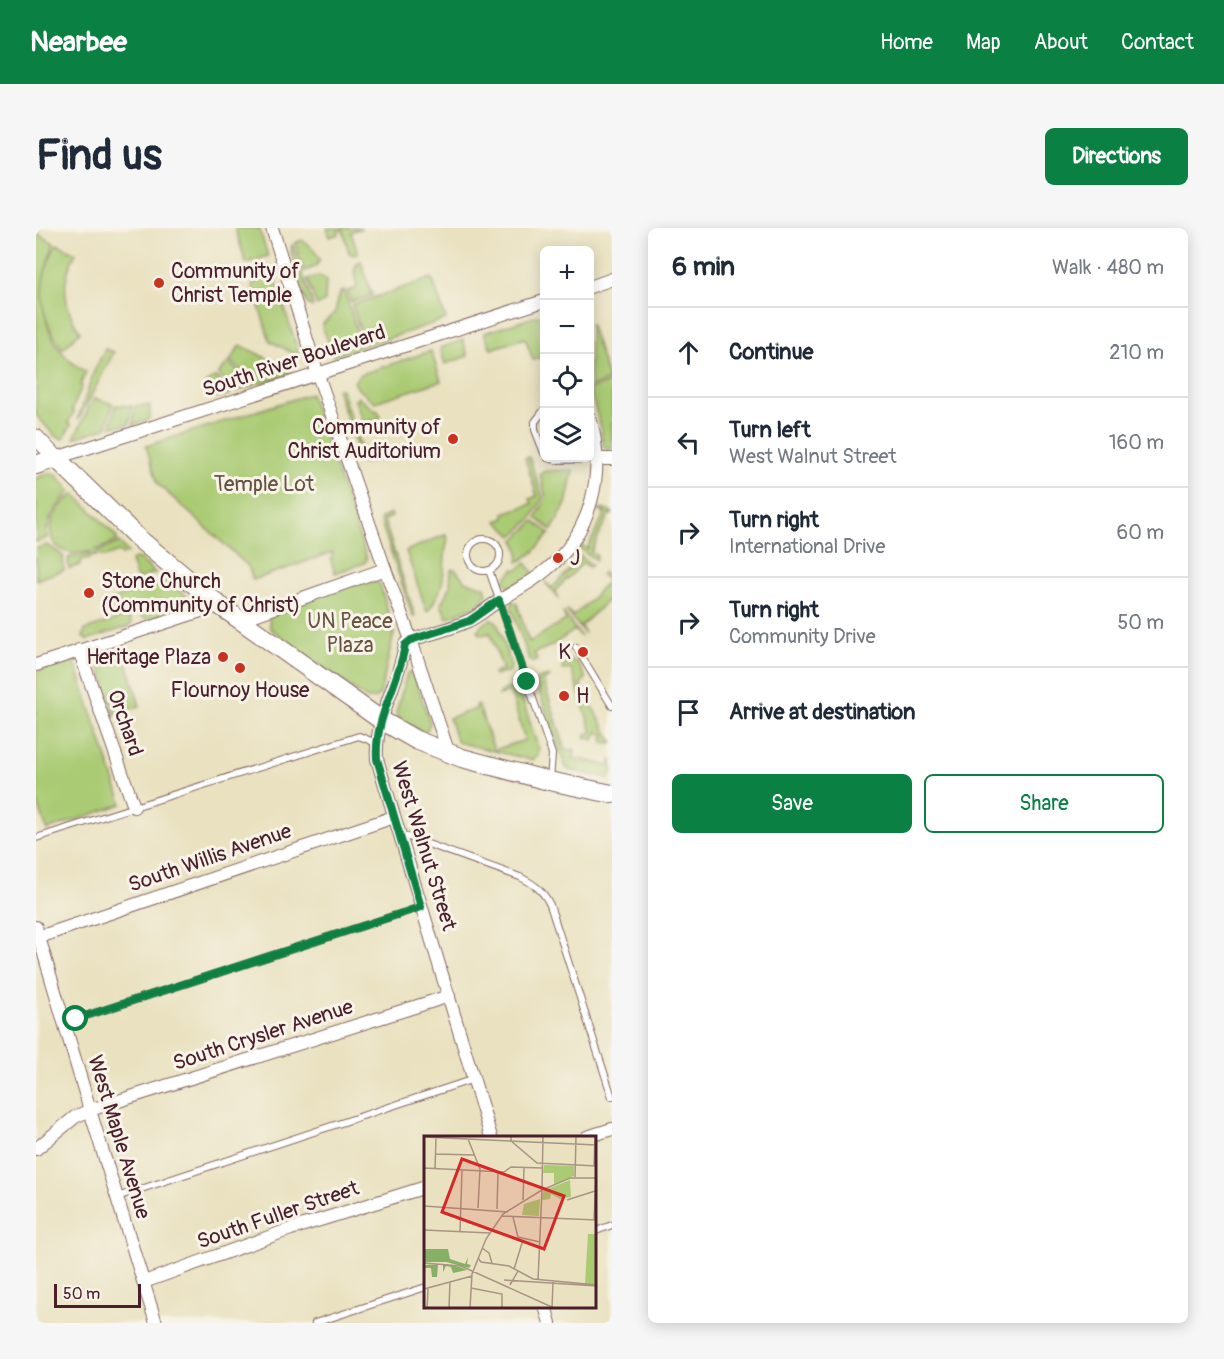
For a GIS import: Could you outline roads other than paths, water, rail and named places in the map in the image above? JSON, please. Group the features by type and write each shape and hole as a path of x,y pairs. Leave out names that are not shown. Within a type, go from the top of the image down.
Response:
{"main road":[{"path":"36,465 56,458 138,538 219,604 381,720 416,740 449,754 549,781 612,794"}],"street":[{"path":"272,228 318,375 449,754"},
{"path":"594,286 612,279"},
{"name":"South River Boulevard","path":"56,458 540,302"},
{"path":"411,640 469,621 534,580 547,570 572,543 583,525 596,482 597,459 594,433"},
{"path":"36,436 56,458"},
{"path":"597,459 612,459"},
{"path":"240,620 385,569"},
{"path":"36,665 219,604"},
{"name":"West Walnut Street","path":"411,640 405,645 403,662 381,720 376,743 377,759 492,1136"},
{"name":"Orchard","path":"79,651 134,807"},
{"name":"South Willis Avenue","path":"38,932 394,817"},
{"name":"West Maple Avenue","path":"38,932 156,1323"},
{"name":"South Crysler Avenue","path":"36,1149 75,1117 90,1110 448,996"},
{"path":"590,1136 612,1129"},
{"name":"South Fuller Street","path":"144,1282 291,1229 424,1188"},
{"path":"546,1308 550,1323"}],"lane":[{"path":"540,415 535,422 535,430 540,443"},
{"path":"482,538 492,540 499,549 500,559 489,570 479,570 468,561 470,546 482,538"},
{"path":"489,570 552,754 549,781"},
{"path":"576,647 612,706"},
{"path":"36,838 359,736 376,743"},
{"path":"399,834 520,877 537,886 545,894 612,1097"},
{"path":"64,1023 421,907"},
{"path":"117,1197 474,1079"},
{"path":"597,1230 612,1225"},
{"path":"315,1323 424,1288"},
{"path":"339,1315 341,1323"}],"place":[{"name":"Community of Christ Temple","path":"159,283"},
{"name":"Community of Christ Auditorium","path":"453,439"},
{"name":"J","path":"558,558"},
{"name":"Stone Church (Community of Christ)","path":"89,593"},
{"name":"K","path":"583,652"},
{"name":"Heritage Plaza","path":"223,657"},
{"name":"Flournoy House","path":"240,668"},
{"name":"H","path":"564,696"}],"park label":[{"name":"Temple Lot","path":"264,484"},
{"name":"UN Peace Plaza","path":"350,633"}]}
